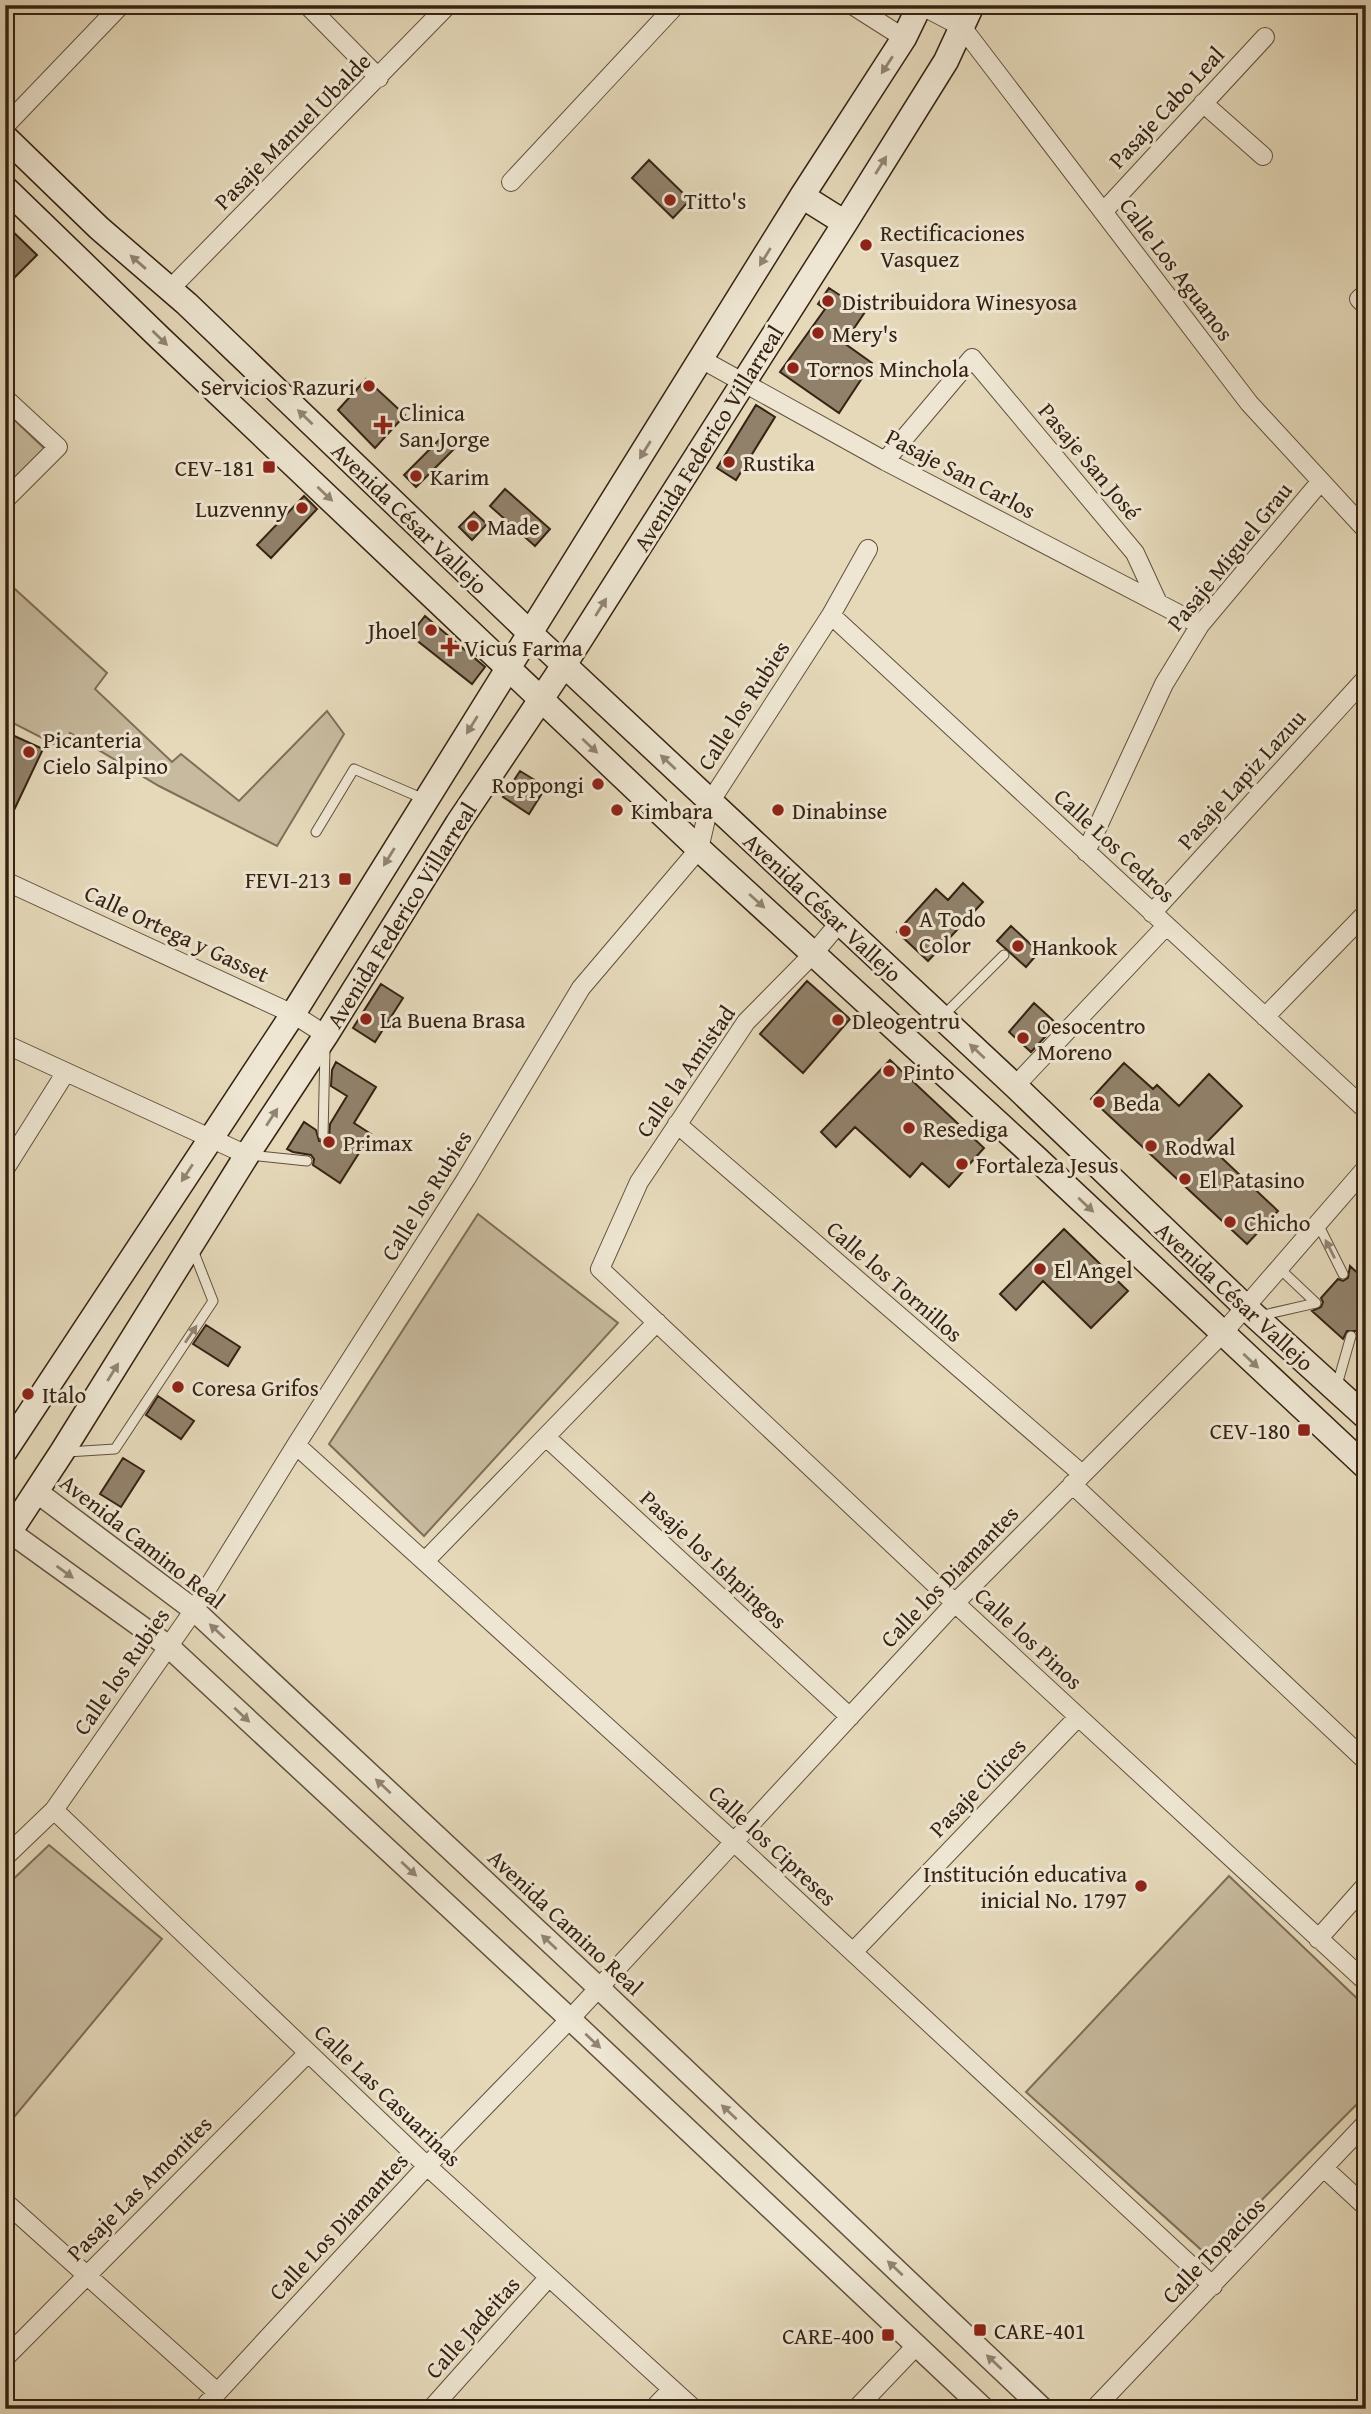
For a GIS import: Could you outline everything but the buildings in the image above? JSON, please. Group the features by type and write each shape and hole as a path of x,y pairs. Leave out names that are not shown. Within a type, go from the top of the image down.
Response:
{"main road":[{"name":"Avenida Federico Villarreal","path":"5,1451 293,1014 802,196 904,38 920,5"},
{"name":"Avenida Federico Villarreal","path":"7,1536 458,823 564,665 845,223 946,61 971,14"},
{"name":"Avenida César Vallejo","path":"5,137 99,228 170,289 531,634 1366,1417"},
{"name":"Avenida César Vallejo","path":"5,188 699,849 1034,1156 1366,1467"},
{"path":"802,196 845,223"},
{"path":"74,255 99,228"},
{"path":"223,398 244,360"},
{"path":"425,799 458,823"},
{"path":"914,1046 941,1018"},
{"path":"1034,1156 1061,1130"}],"street":[{"path":"5,126 120,5"},
{"path":"307,5 379,78"},
{"name":"Pasaje Manuel Ubalde","path":"170,289 448,5"},
{"path":"511,182 676,5"},
{"path":"852,5 904,38"},
{"path":"920,5 971,14"},
{"name":"Calle Los Aguanos","path":"971,14 1103,212 1249,403 1366,530"},
{"name":"Pasaje Cabo Leal","path":"1103,212 1265,37"},
{"path":"1203,103 1263,156"},
{"name":"Pasaje San José","path":"885,461 972,358 1135,553 1158,603"},
{"name":"Pasaje San Carlos","path":"701,359 885,461 1200,625"},
{"path":"5,398 58,447 5,500"},
{"name":"Pasaje Miguel Grau","path":"1086,852 1164,684 1200,625 1321,481"},
{"name":"Calle los Rubies","path":"5,1857 54,1810 194,1610 466,1180 582,988 699,849 710,802 831,615 869,549"},
{"name":"Calle Los Cedros","path":"831,615 1366,1110"},
{"name":"Pasaje Lapiz Lazuu","path":"1152,913 1366,678"},
{"name":"Calle Ortega y Gasset","path":"5,881 293,1014 326,1035"},
{"path":"1265,1017 1366,913"},
{"name":"Calle la Amistad","path":"600,1269 639,1182 746,1022 841,922"},
{"path":"1015,1086 1166,926"},
{"path":"5,1044 247,1155"},
{"path":"5,1168 66,1072"},
{"name":"Calle los Tornillos","path":"677,1125 1077,1479 1366,1761"},
{"name":"Calle los Diamantes","path":"570,2019 955,1603 1222,1334 1251,1312 1279,1268 1366,1168"},
{"name":"Calle los Pinos","path":"600,1269 955,1603 1366,1982"},
{"path":"425,1561 656,1322"},
{"name":"Pasaje los Ishpingos","path":"546,1437 850,1717"},
{"name":"Calle los Cipreses","path":"296,1445 734,1842 1213,2286"},
{"name":"Avenida Camino Real","path":"37,1492 194,1610 599,1988 1043,2409"},
{"path":"7,1536 168,1646 570,2019 984,2409"},
{"name":"Pasaje Cilices","path":"853,1952 1078,1717"},
{"name":"Calle Las Casuarinas","path":"54,1810 427,2166 694,2409"},
{"path":"1318,1938 1366,1885"},
{"name":"Calle Los Diamantes","path":"202,2409 427,2166 570,2019"},
{"name":"Pasaje Las Amonites","path":"5,2358 308,2053"},
{"name":"Calle Topacios","path":"1094,2409 1366,2123"},
{"path":"1324,2168 1366,2207"},
{"path":"5,2202 217,2392"},
{"name":"Calle Jadeitas","path":"431,2409 549,2277"},
{"path":"856,2409 916,2346"},
{"path":"653,2409 672,2389"}],"lane":[{"path":"316,832 354,769 425,799"},
{"path":"941,1018 1004,955"},
{"path":"323,1135 326,1035"},
{"path":"247,1155 307,1161"},
{"path":"1318,1224 1343,1274"},
{"path":"62,1452 115,1448 213,1301 191,1247"},
{"path":"1251,1312 1315,1303 1279,1268"},
{"path":"1335,1390 1351,1336"}],"shaded area":[{"path":"5,411 46,450 5,493"},
{"path":"5,580 107,673 95,689 172,762 181,754 239,801 327,711 344,734 277,846 159,786 70,733 64,749 5,719"},
{"path":"478,1214 618,1323 424,1536 329,1444"},
{"path":"49,1845 162,1939 5,2128 5,1887"},
{"path":"1229,1876 1366,2007 1366,2095 1207,2255 1026,2092"}],"place":[{"name":"Titto's","path":"670,200"},
{"name":"Rectificaciones Vasquez","path":"866,245"},
{"name":"Distribuidora Winesyosa","path":"828,301"},
{"name":"Mery's","path":"818,333"},
{"name":"Tornos Minchola","path":"793,368"},
{"name":"Servicios Razuri","path":"369,386"},
{"name":"Clinica San Jorge","path":"383,425"},
{"name":"Rustika","path":"729,462"},
{"name":"CEV-181","path":"269,467"},
{"name":"Karim","path":"416,476"},
{"name":"Luzvenny","path":"302,508"},
{"name":"Made","path":"473,526"},
{"name":"Jhoel","path":"431,630"},
{"name":"Vicus Farma","path":"450,647"},
{"name":"Picanteria Cielo Salpino","path":"29,752"},
{"name":"Roppongi","path":"598,784"},
{"name":"Kimbara","path":"617,810"},
{"name":"Dinabinse","path":"778,810"},
{"name":"FEVI-213","path":"345,879"},
{"name":"A Todo Color","path":"905,931"},
{"name":"Hankook","path":"1018,946"},
{"name":"La Buena Brasa","path":"366,1019"},
{"name":"Dleogentru","path":"838,1020"},
{"name":"Oesocentro Moreno","path":"1023,1038"},
{"name":"Pinto","path":"889,1071"},
{"name":"Beda","path":"1099,1102"},
{"name":"Resediga","path":"909,1128"},
{"name":"Primax","path":"329,1142"},
{"name":"Rodwal","path":"1151,1146"},
{"name":"Fortaleza Jesus","path":"962,1164"},
{"name":"El Patasino","path":"1185,1179"},
{"name":"Chicho","path":"1230,1222"},
{"name":"El Angel","path":"1040,1269"},
{"name":"Coresa Grifos","path":"178,1387"},
{"name":"Italo","path":"28,1394"},
{"name":"CEV-180","path":"1304,1430"},
{"name":"Institución educativa inicial No. 1797","path":"1141,1886"},
{"name":"CARE-401","path":"980,2330"},
{"name":"CARE-400","path":"888,2335"}]}
